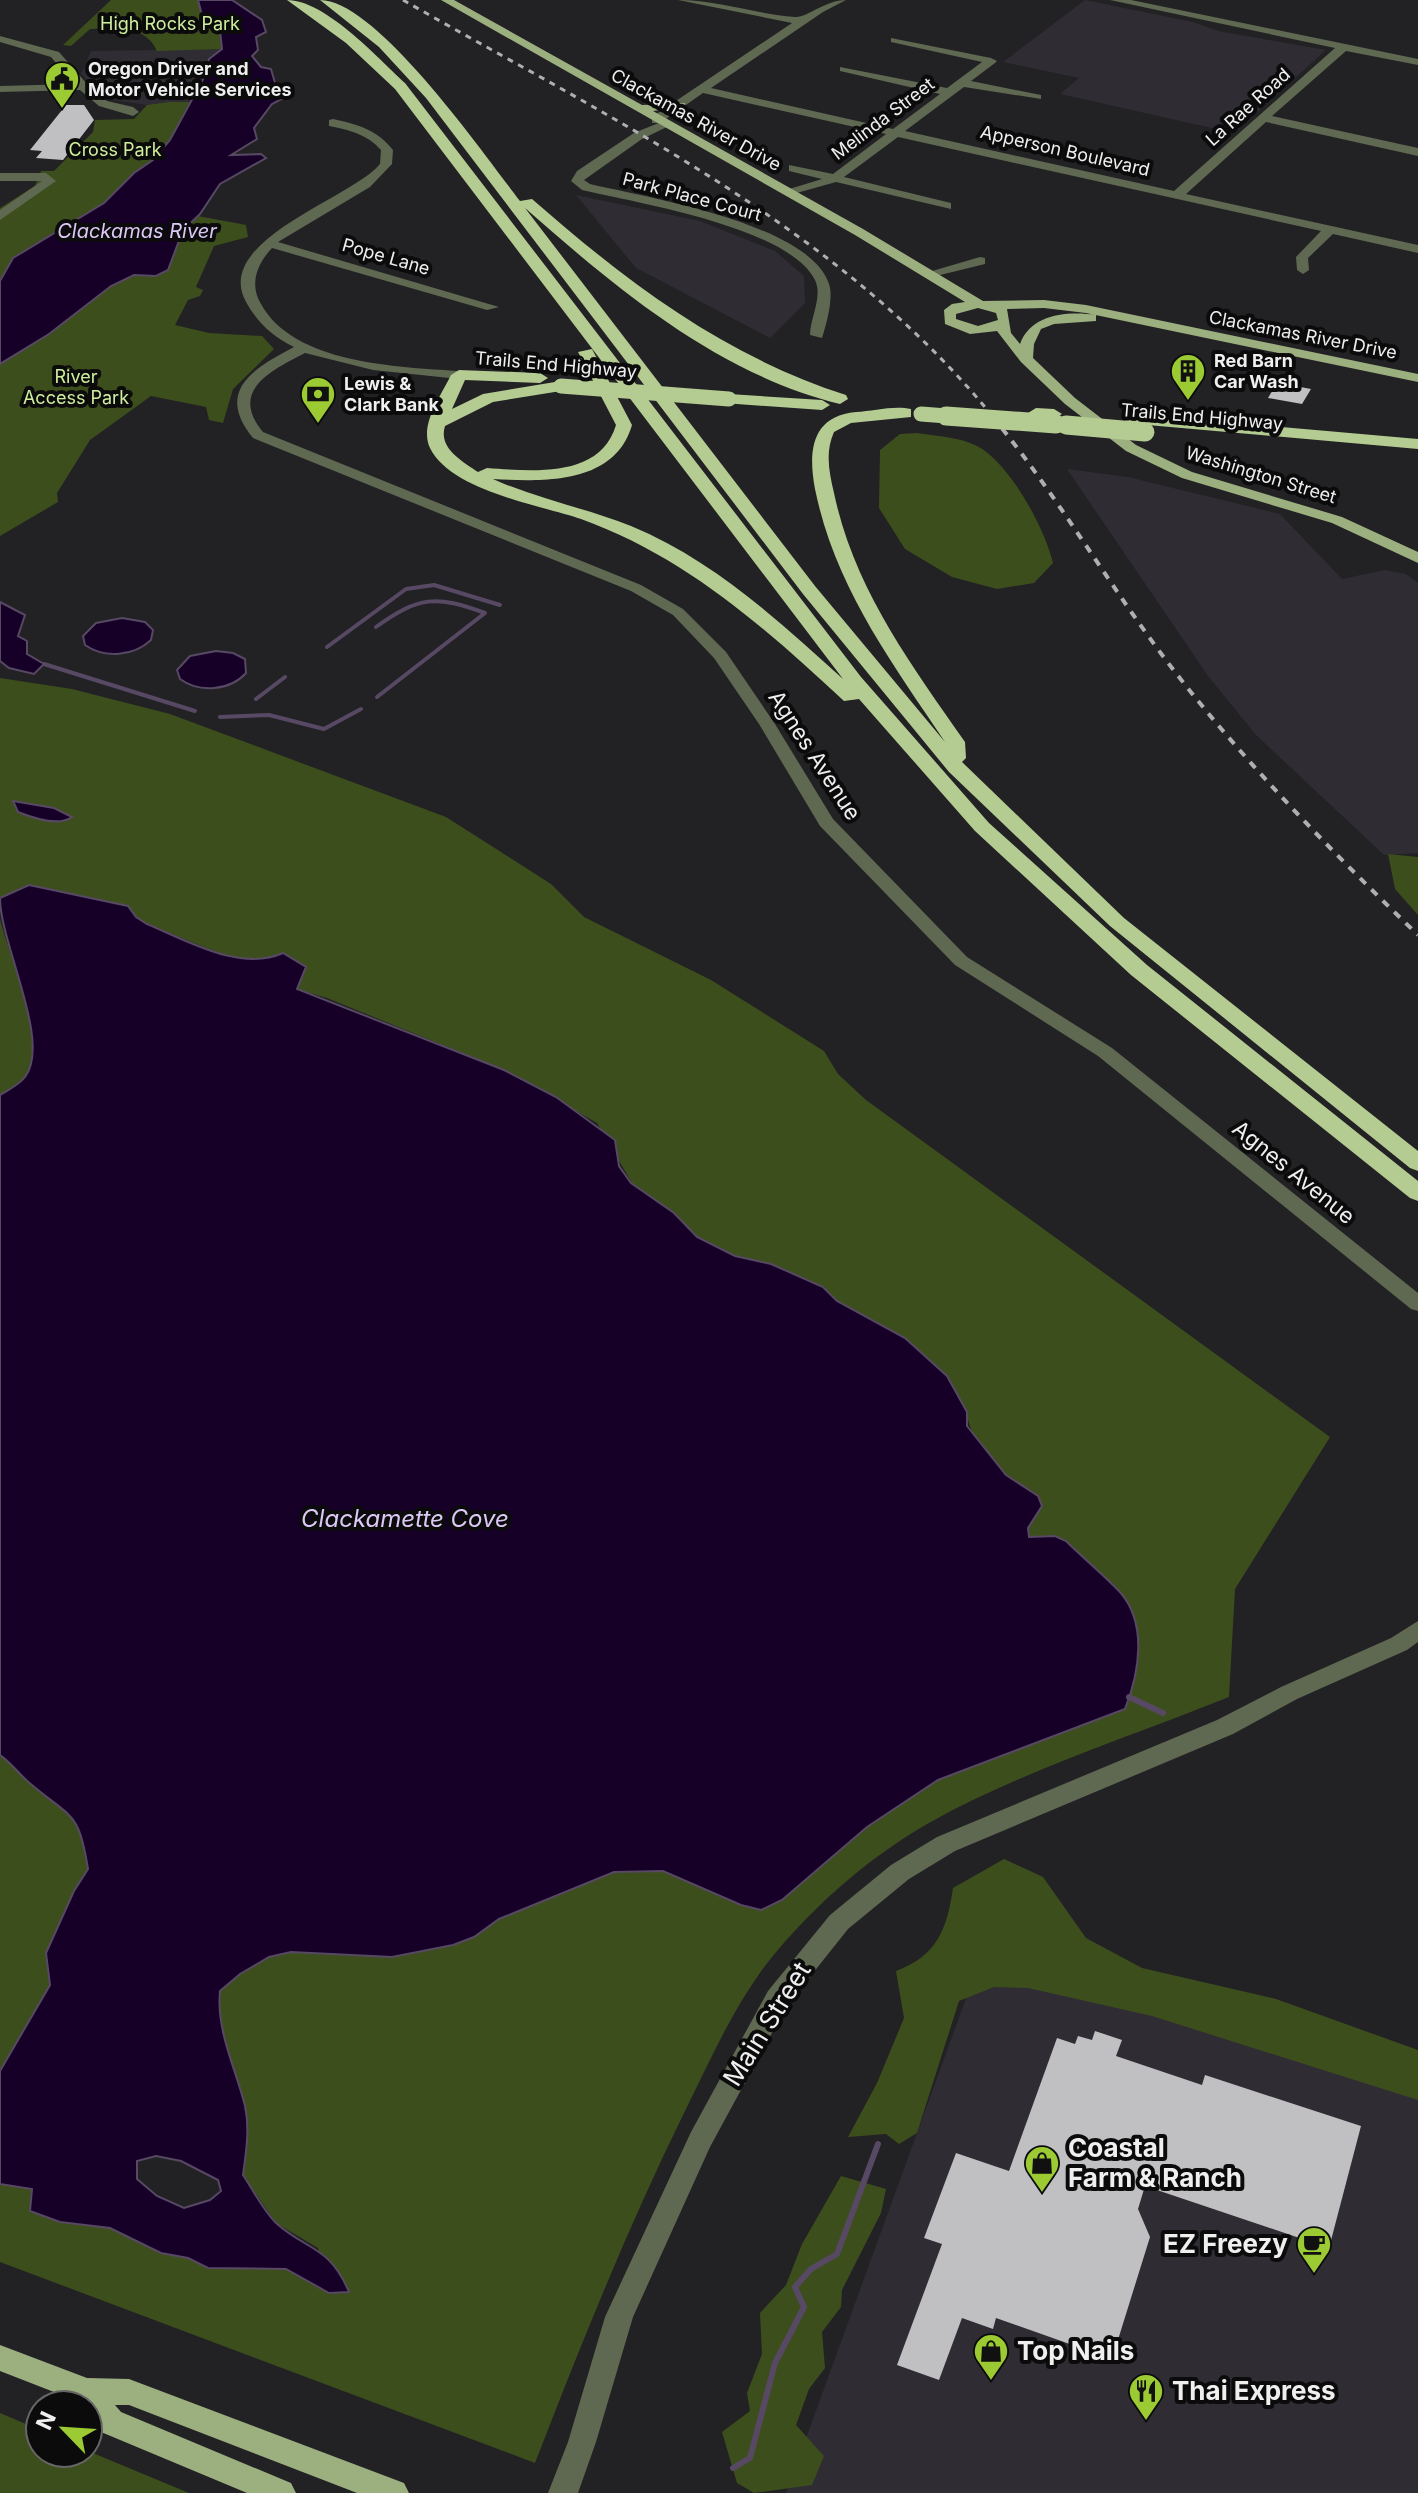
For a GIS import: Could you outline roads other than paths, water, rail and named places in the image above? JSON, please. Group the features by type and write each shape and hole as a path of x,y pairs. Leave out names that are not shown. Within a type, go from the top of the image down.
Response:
{"highway":[{"path":"294,0 351,40 400,86 740,536 922,761 982,827 1101,937 1418,1193"},
{"path":"327,0 365,28 406,67 809,590 956,768 1117,922 1418,1163"},
{"path":"481,161 607,273 650,304 791,385 840,399"},
{"path":"466,470 517,476 556,474 600,460 620,443 624,425 580,342 572,312"},
{"path":"459,375 437,423 434,440 444,457 494,486 622,529 713,576 754,607 922,761"},
{"name":"Trails End Highway","path":"459,375 913,410 1053,419 1131,419 1418,444"},
{"path":"437,423 489,398 558,383"},
{"name":"Trails End Highway","path":"726,395 840,399 913,410"},
{"path":"913,410 847,418 827,429 820,452 824,493 830,524 856,589 886,642 955,742 956,768"},
{"name":"Trails End Highway","path":"1053,419 1145,432 1418,457"}],"main road":[{"name":"Clackamas River Drive","path":"446,0 790,193 984,305 1004,321"},
{"path":"636,108 681,105"},
{"name":"Clackamas River Drive","path":"928,274 950,298 953,310"},
{"name":"Clackamas River Drive","path":"1418,378 1086,309 1044,304 984,305 949,313 950,321 962,328 980,330 1038,311 1065,312 1418,388"},
{"path":"1026,359 1025,337 1030,329 1053,321 1091,318"},
{"name":"Washington Street","path":"1004,321 1026,359"},
{"name":"Washington Street","path":"980,330 1026,359 1114,438 1155,461 1217,485 1337,520 1418,558"},
{"path":"0,2358 82,2389"},
{"path":"104,2391 129,2392 394,2493"},
{"path":"104,2413 111,2422 281,2493"}],"street":[{"path":"685,0 802,22"},
{"path":"660,122 802,22 841,0"},
{"path":"1115,0 1418,62"},
{"path":"0,39 60,57 80,87 113,109"},
{"name":"Melinda Street","path":"790,193 834,179 991,61 895,40"},
{"name":"La Rae Road","path":"1177,195 1343,47"},
{"path":"844,69 949,92"},
{"path":"962,83 1037,97"},
{"path":"0,89 80,87"},
{"name":"Apperson Boulevard","path":"703,90 1418,249"},
{"path":"1263,118 1418,152"},
{"name":"Park Place Court","path":"660,122 581,174 577,181 586,187 751,230 794,250 815,270 824,287 816,322 817,335"},
{"path":"333,123 379,140 387,150 386,164 373,178 305,217 269,243 250,272 251,299 273,329 305,347 380,367 459,375"},
{"path":"793,168 947,206"},
{"path":"0,177 46,177 50,181 0,216"},
{"path":"1303,270 1302,257 1331,229"},
{"name":"Pope Lane","path":"269,243 492,307"},
{"path":"928,274 980,261"},
{"name":"Agnes Avenue","path":"305,347 269,367 245,391 240,402 241,414 258,435 636,588 678,612 720,655 767,723 826,822 961,961 1105,1052 1418,1304"},
{"name":"Main Street","path":"563,2493 582,2442 619,2317 700,2140 777,1999 839,1922 900,1872 946,1844 1225,1727 1289,1693 1412,1639"}],"water":[{"name":"Clackamas River","path":"198,0 232,0 262,20 266,32 256,37 258,50 252,56 261,67 271,69 275,83 291,94 272,104 254,128 257,139 231,155 261,154 266,158 220,184 200,214 183,230 168,270 156,276 134,275 111,286 49,334 0,364 0,281 13,258 104,203 134,173 153,160 170,140 206,74 209,59 222,49 220,30 202,15"},
{"path":"0,602 25,615 18,636 27,641 27,654 44,664 34,674 9,668 0,661"},
{"path":"122,618 145,622 153,630 151,640 136,650 119,654 101,652 85,645 83,636 96,623"},
{"path":"216,651 233,653 245,659 246,673 232,684 214,688 188,684 180,679 177,670 190,656"},
{"path":"13,801 54,808 72,817 60,821 38,819 18,812"},
{"name":"Clackamette Cove","path":"29,885 128,906 136,917 147,924 197,946 232,957 266,958 283,953 306,967 297,989 504,1070 556,1097 615,1140 619,1166 631,1183 674,1213 697,1237 735,1256 771,1264 823,1287 837,1301 905,1338 947,1376 967,1412 967,1426 1006,1475 1038,1496 1042,1506 1028,1528 1029,1537 1055,1536 1066,1541 1120,1592 1135,1619 1137,1665 1125,1709 938,1780 867,1827 782,1900 761,1910 741,1905 663,1871 614,1872 499,1919 474,1937 453,1945 392,1957 291,1952 269,1957 240,1974 220,1991 221,2021 246,2115 243,2175 271,2218 334,2265 349,2292 329,2293 286,2269 208,2268 188,2258 161,2253 110,2228 60,2222 30,2211 32,2189 0,2184 0,2071 50,1985 46,1953 74,1891 88,1869 81,1836 72,1818 0,1755 0,1095 25,1077 32,1061 32,1041 0,898","holes":["156,2156 181,2161 218,2180 221,2191 210,2200 184,2208 157,2196 137,2179 137,2161"]}],"waterway":[{"path":"327,647 406,589 434,585 500,605"},
{"path":"376,627 404,609 428,602 453,603 485,613 377,697"},
{"path":"44,664 195,711"},
{"path":"256,699 285,677"},
{"path":"220,717 269,715 324,729 361,709"},
{"path":"1129,1697 1163,1713"},
{"path":"733,2468 750,2458 775,2363 804,2307 795,2287 811,2269 837,2254 878,2144"}],"railway":[{"path":"403,0 641,134 719,182 794,234 866,289 933,350 994,418"},
{"path":"992,416 1200,704 1290,806 1418,935"}],"place":[{"name":"Oregon Driver and Motor Vehicle Services","path":"62,110"},
{"name":"Red Barn Car Wash","path":"1188,402"},
{"name":"Lewis & Clark Bank","path":"318,425"},
{"name":"Coastal Farm & Ranch","path":"1042,2194"},
{"name":"EZ Freezy","path":"1314,2275"},
{"name":"Top Nails","path":"991,2382"},
{"name":"Thai Express","path":"1146,2422"}],"park label":[{"name":"High Rocks Park","path":"170,24"},
{"name":"Cross Park","path":"115,150"},
{"name":"River Access Park","path":"76,387"}]}
